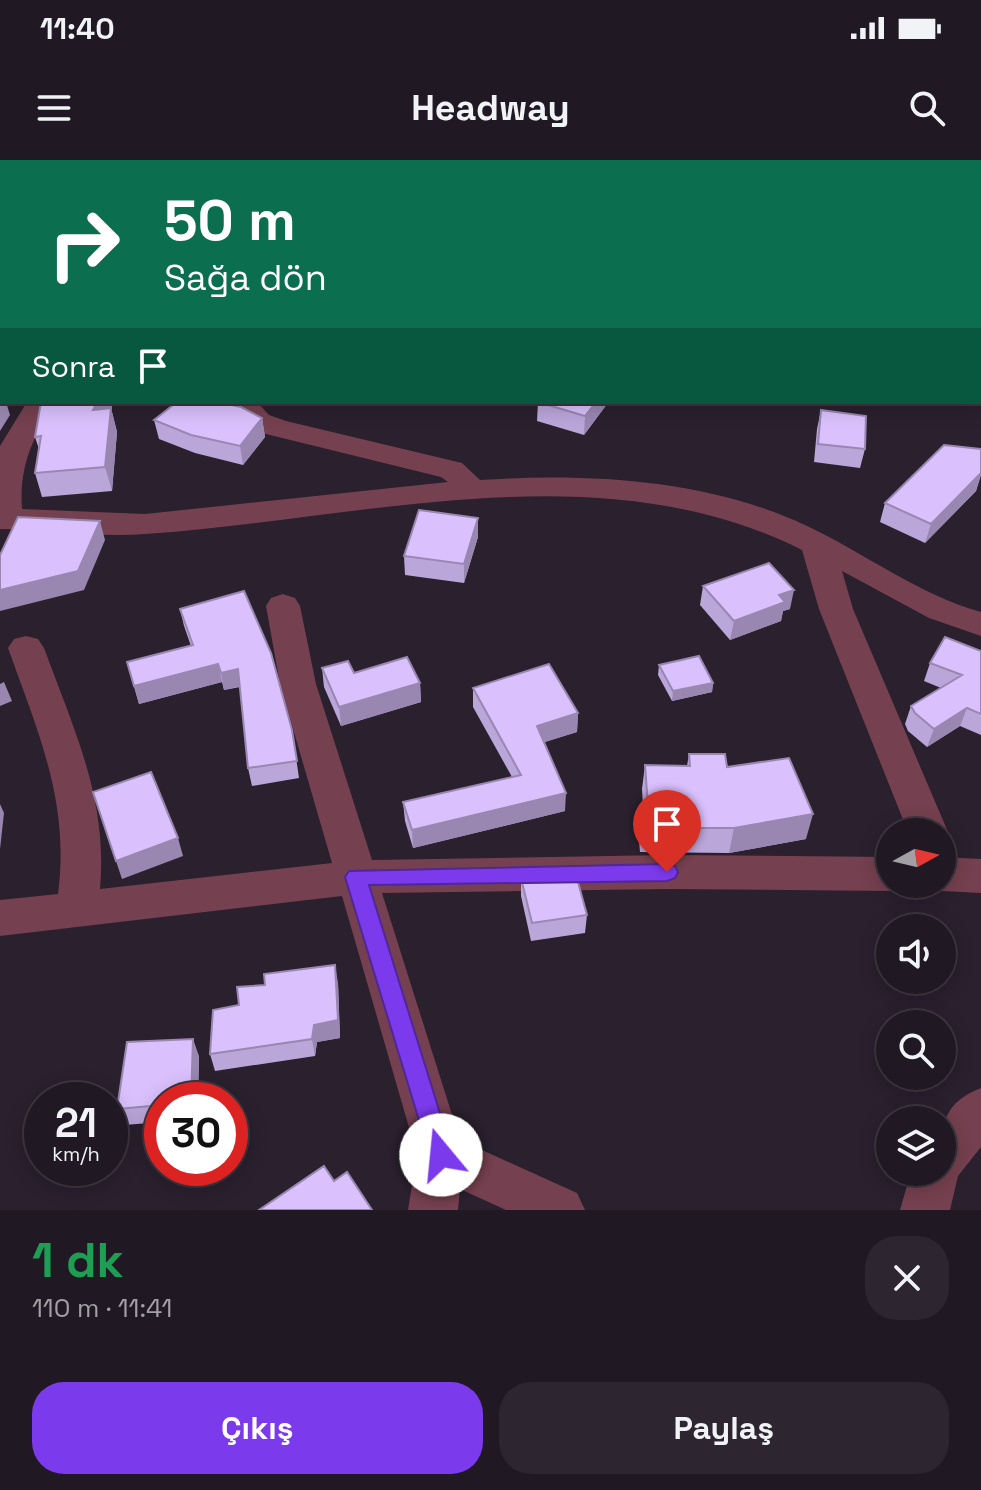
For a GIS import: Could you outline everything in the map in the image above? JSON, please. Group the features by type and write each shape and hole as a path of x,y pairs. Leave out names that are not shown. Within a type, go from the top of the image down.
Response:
{"street":[{"path":"40,404 30,416 12,453 4,519 141,524 371,497 471,489 598,490 673,497 749,514 817,544 939,609 981,624"},
{"path":"243,404 259,421 276,428 451,470 461,476 471,489"},
{"path":"817,544 836,609 922,818"},
{"path":"283,606 298,684 441,1155 433,1210"},
{"path":"26,648 71,779 80,819 82,863 77,909"},
{"path":"0,918 356,877 667,872 876,874"},
{"path":"956,1141 981,1110"},
{"path":"441,1155 560,1210"},
{"path":"925,1210 931,1186"}],"building":[{"path":"41,404 96,404 93,410 111,408 105,467 35,473 41,436 35,437"},
{"path":"174,404 227,404 262,418 240,446 191,435 154,420"},
{"path":"545,404 594,404 585,416"},
{"path":"821,410 866,416 865,449 818,444"},
{"path":"944,445 981,449 981,473 931,524 885,503"},
{"path":"419,510 478,518 464,564 404,556"},
{"path":"18,517 100,521 78,571 0,590 0,555"},
{"path":"769,563 794,590 779,595 785,602 734,621 703,586"},
{"path":"244,591 271,653 297,761 248,768 238,669 221,673 218,664 134,686 127,662 193,645 180,609"},
{"path":"945,637 981,651 981,714 967,708 934,729 911,706 962,675 930,663"},
{"path":"699,656 713,683 673,691 659,665"},
{"path":"407,657 420,683 339,707 322,668 348,661 354,673"},
{"path":"549,664 578,713 537,726 566,793 412,830 403,802 521,775 473,688"},
{"path":"689,754 725,754 727,767 789,758 813,814 734,828 643,828 641,806 648,806 645,765 690,766"},
{"path":"151,772 178,838 116,861 93,792"},
{"path":"576,875 587,915 532,923 521,878"},
{"path":"335,965 338,1020 314,1025 312,1039 210,1054 213,1010 239,1005 237,987 265,985 264,974"},
{"path":"193,1039 192,1082 144,1082 144,1107 128,1108 128,1082 121,1082 127,1042"},
{"path":"324,1166 334,1181 347,1172 372,1210 259,1210"}],"route":[{"path":"441,1155 356,877 667,872"}]}
